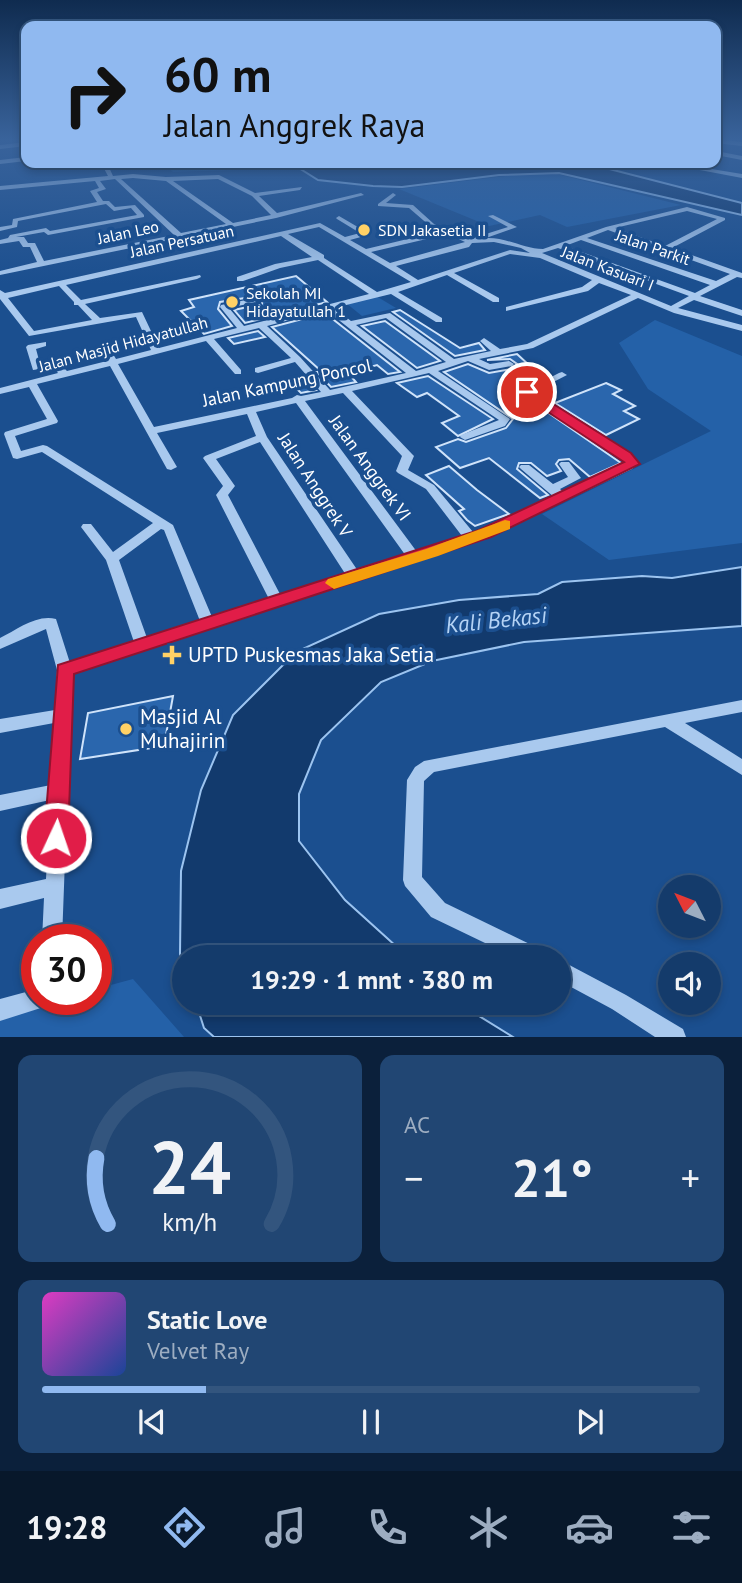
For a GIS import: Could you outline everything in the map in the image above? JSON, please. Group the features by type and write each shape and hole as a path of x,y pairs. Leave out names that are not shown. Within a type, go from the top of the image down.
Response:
{"street":[{"path":"101,203 93,191 102,187"},
{"path":"126,187 180,236"},
{"path":"178,187 231,225"},
{"path":"240,187 254,195 276,216"},
{"path":"254,195 300,188"},
{"path":"393,195 380,205 411,206 432,225 470,241"},
{"name":"Jalan Leo","path":"87,256 363,197 306,216"},
{"path":"0,229 15,226 16,220 107,202 114,209 133,206 142,216 48,233 46,230 12,236 12,240"},
{"path":"537,254 608,228 687,209 723,219 667,248"},
{"path":"296,212 418,283"},
{"path":"388,266 467,245 470,241 514,227 491,216"},
{"path":"339,218 366,233 344,239"},
{"name":"Jalan Persatuan","path":"1,295 320,225"},
{"path":"608,228 739,275"},
{"path":"366,251 449,232"},
{"path":"283,234 376,295"},
{"name":"Jalan Parkit","path":"581,238 716,284"},
{"path":"0,242 21,239 26,245 32,245 39,259"},
{"name":"Jalan Kasuari I","path":"470,241 502,241 705,320 742,328"},
{"path":"559,246 742,313"},
{"name":"Jalan Masjid Hidayatullah","path":"0,391 392,291 510,253 537,254"},
{"path":"0,273 39,259 87,256"},
{"name":"Jalan Leo","path":"87,256 105,273"},
{"path":"240,279 278,265 321,257"},
{"path":"450,274 496,300"},
{"path":"674,307 739,275"},
{"path":"77,303 197,277"},
{"path":"509,309 576,288 585,289 598,280"},
{"path":"60,283 77,303 98,321"},
{"path":"392,291 439,320"},
{"path":"1,295 32,334 139,314 156,351"},
{"name":"Jalan Kampung Poncol","path":"150,431 242,409 250,410 345,390 431,370 452,362 530,346 638,295"},
{"path":"242,329 224,307 258,299"},
{"path":"327,307 414,374"},
{"path":"349,324 387,315 452,362"},
{"path":"260,324 298,359 326,392"},
{"path":"208,338 238,372"},
{"path":"484,341 498,352"},
{"path":"43,344 31,347 36,368 55,364 65,376"},
{"path":"104,346 172,467"},
{"path":"258,370 298,359"},
{"path":"472,359 489,367 509,364"},
{"path":"431,370 505,419 501,424 465,437"},
{"path":"65,670 496,529 633,464 626,456 527,392 562,375"},
{"path":"33,384 53,421 9,434 17,456 43,448 164,524 208,624"},
{"path":"345,390 408,456 401,471 430,486 470,537"},
{"name":"Jalan Anggrek VI","path":"297,398 414,558"},
{"name":"Jalan Anggrek V","path":"250,410 262,437 354,576"},
{"path":"262,437 209,458 229,486 222,495 277,601"},
{"path":"565,464 575,478 589,485"},
{"path":"525,467 563,498"},
{"path":"553,488 575,478"},
{"path":"113,559 164,524"},
{"path":"88,527 113,559 142,643"},
{"path":"0,644 15,640 43,623 51,623 65,670 53,924"},
{"path":"511,945 438,910 412,880 418,776 430,766 670,722 742,706"},
{"path":"0,726 63,715"},
{"path":"670,722 742,768"},
{"path":"0,803 58,791"},
{"path":"0,899 54,886"},
{"path":"571,976 675,1037"},
{"path":"0,1010 21,1004"}],"shaded area":[{"path":"611,187 681,205 567,227 540,215 489,226 399,189"},
{"path":"376,296 396,308 362,316 346,303"},
{"path":"655,320 742,356 742,543 609,560 542,514 711,431 648,389 619,343"},
{"path":"133,979 184,1037 0,1037 0,1015 21,1009 21,1015 112,1015 112,985"}],"water":[{"path":"622,187 681,187 742,203 742,215"},
{"name":"Kali Bekasi","path":"742,567 742,626 524,642 432,661 381,682 321,740 299,794 299,841 345,900 395,945 180,945 181,871 201,790 233,715 296,652 379,614 459,600 538,594 562,582 642,576 672,578"},
{"path":"200,1015 477,1015 513,1037 214,1037 204,1028"}],"building":[{"path":"296,276 327,302 245,323 234,310 262,304 263,295 220,302 218,309 232,326 204,334 181,311 194,307 189,300"},
{"path":"400,310 460,348 479,343 485,350 455,356 393,312"},
{"path":"325,313 400,372 388,374 377,365 348,373 356,382 331,387 317,372 321,371 272,327"},
{"path":"385,321 440,361 417,368 362,326"},
{"path":"258,331 265,337 234,344 228,338"},
{"path":"517,354 543,378 521,390 521,394 621,463 590,477 569,459 559,460 556,464 561,471 547,476 531,463 519,463 517,469 548,495 540,498 489,458 460,468 436,447 458,439 466,442 506,428 513,419 444,372 468,364 489,373 512,369 517,364 510,359 487,360"},
{"path":"303,376 316,390 301,393 288,380"},
{"path":"428,376 493,419 458,436 442,423 459,416 427,393 417,397 397,383"},
{"path":"606,383 621,390 613,394 635,406 624,411 639,419 606,435 555,403"},
{"path":"449,466 509,514 475,526 467,520 459,511 464,509 426,475"},
{"name":"Masjid Al Muhajirin","path":"173,696 164,746 80,759 88,713"}],"slow traffic":[{"path":"334,583 432,552 505,525"}],"place":[{"name":"SDN Jakasetia II","path":"364,230"},
{"name":"Sekolah MI Hidayatullah 1","path":"232,302"},
{"name":"UPTD Puskesmas Jaka Setia","path":"172,655"},
{"name":"Masjid Al Muhajirin","path":"126,729"}],"route":[{"path":"56,838 65,670 485,533 633,464 626,456 527,392"}]}
